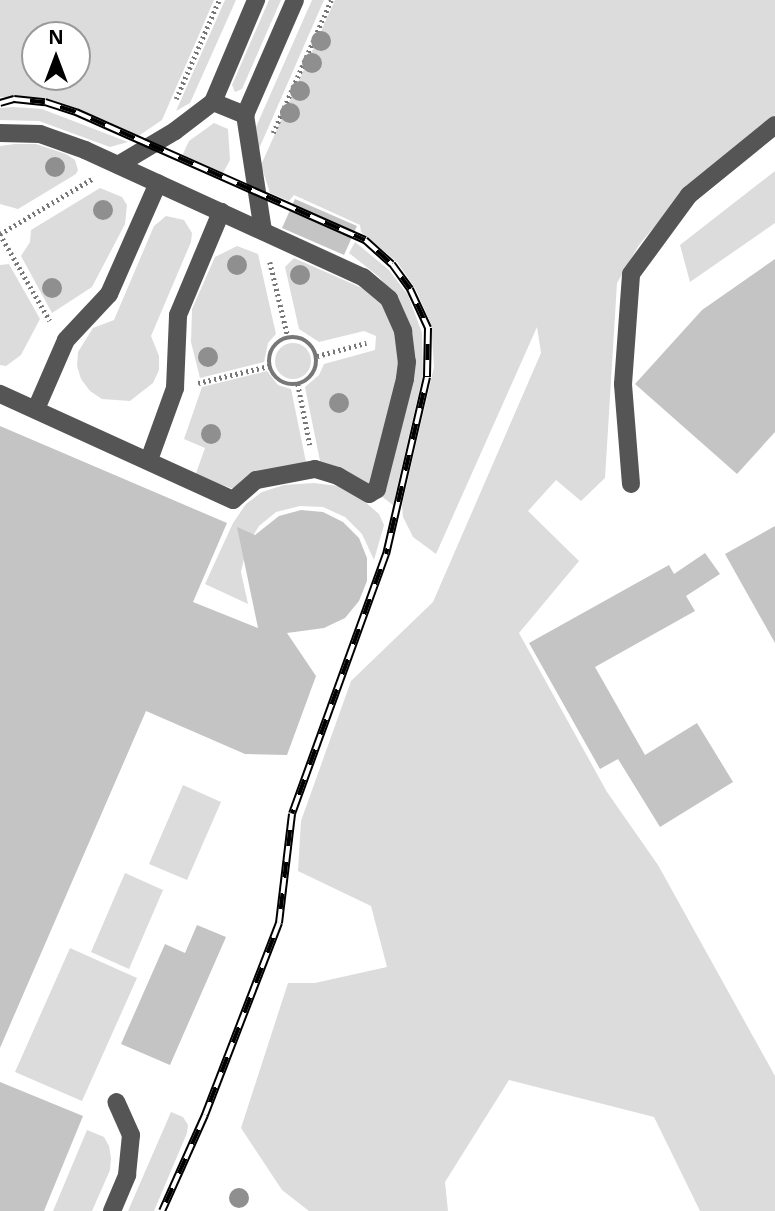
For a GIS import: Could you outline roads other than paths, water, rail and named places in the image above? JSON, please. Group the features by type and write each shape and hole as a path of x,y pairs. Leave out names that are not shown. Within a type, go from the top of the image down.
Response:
{"street":[{"path":"118,165 176,131 213,102 256,0"},
{"path":"263,231 245,115 295,0"},
{"path":"213,102 245,115"},
{"path":"631,484 623,384 631,274 689,195 775,125"},
{"path":"0,133 40,134 118,165 363,277 389,299 403,331 405,380 377,489 369,494 338,476 315,469 256,481 233,500 0,394"},
{"path":"36,410 66,340 109,294 158,183"},
{"path":"149,460 176,388 178,315 221,212"},
{"path":"112,1211 127,1175 131,1135 116,1102"}],"railway":[{"path":"0,103 14,99 45,102 76,112 365,240 392,264 410,289 428,328 427,377 386,554 292,814 279,923 205,1115 162,1211"}]}
